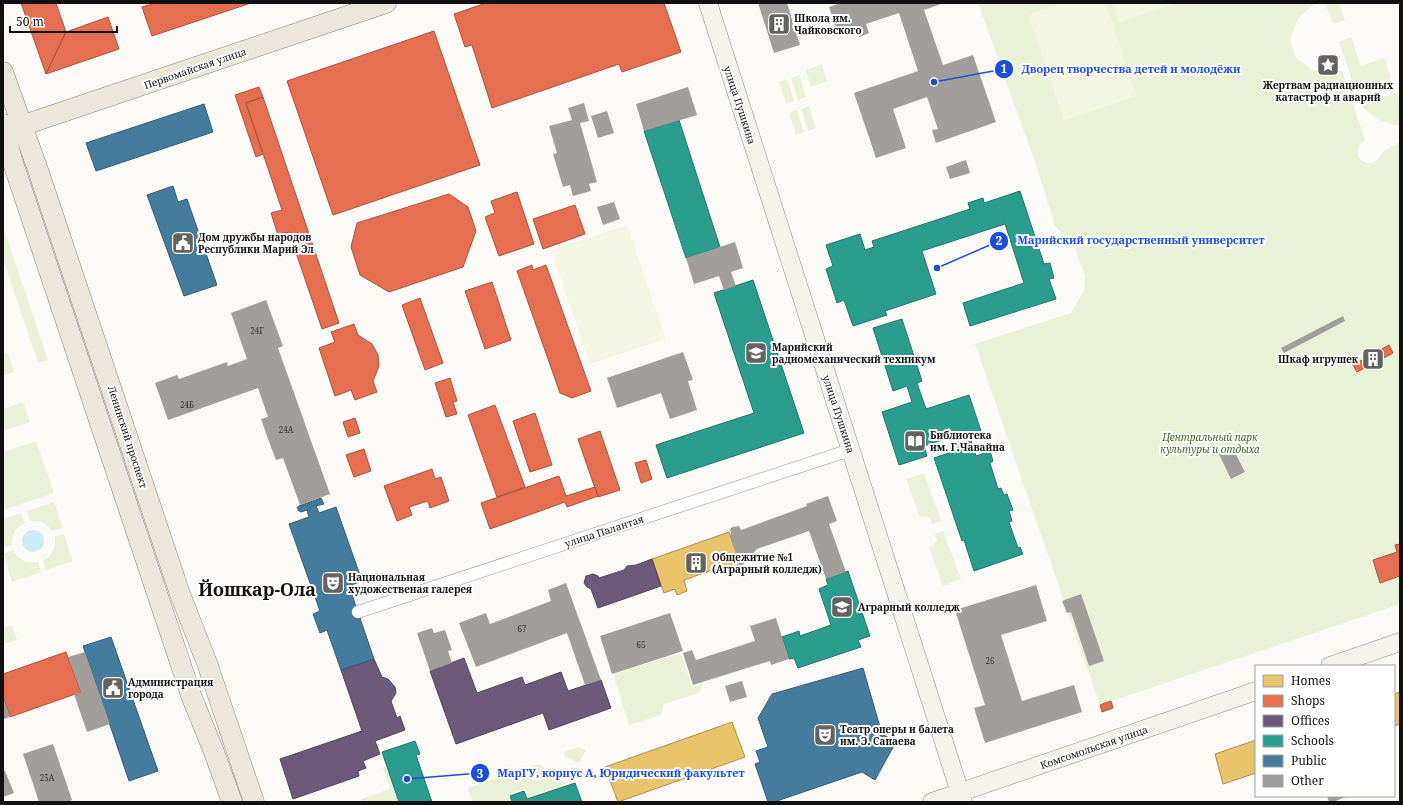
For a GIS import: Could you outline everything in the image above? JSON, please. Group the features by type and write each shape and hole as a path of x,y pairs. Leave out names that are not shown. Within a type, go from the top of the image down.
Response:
{"main road":[{"name":"Первомайская улица","path":"8,128 386,3"},
{"name":"Ленинский проспект","path":"3,72 12,160 191,695 232,802"},
{"name":"Ленинский проспект","path":"8,128 111,384 180,594 207,663 254,802"}],"street":[{"name":"улица Пушкина","path":"708,3 962,797"},
{"name":"улица Палантая","path":"358,612 850,450"},
{"path":"1333,665 1400,642"},
{"name":"Комсомольская улица","path":"932,802 962,797 1255,691"}],"green space":[{"name":"Центральный парк культуры и отдыха","path":"978,3 1316,3 1298,18 1290,40 1296,58 1314,71 1342,71 1365,140 1361,143 1358,151 1359,158 1362,161 1365,163 1375,162 1384,151 1400,142 1400,604 1100,705 975,344 1071,313 1084,290 1085,276 1075,248 1055,226 1037,168"},
{"path":"1062,3 1106,3 1137,96 1064,121 1028,15"},
{"path":"1112,3 1177,3 1119,23"},
{"path":"1325,3 1339,3 1345,20 1333,24"},
{"path":"1351,37 1361,66 1384,58 1391,79 1356,92 1339,42"},
{"path":"822,64 827,81 811,87 806,70"},
{"path":"799,75 806,97 798,100 791,78"},
{"path":"787,79 794,101 786,104 779,82"},
{"path":"1397,92 1400,102 1400,126 1389,124 1379,119 1369,113 1361,105"},
{"path":"809,106 816,128 808,131 801,109"},
{"path":"797,110 804,132 796,135 789,113"},
{"path":"627,225 666,339 590,364 551,250"},
{"path":"3,227 48,360 38,363 3,259"},
{"path":"7,352 14,372 3,376 3,354"},
{"path":"23,402 30,422 3,431 3,409"},
{"path":"36,441 54,493 3,510 3,452"},
{"path":"924,473 941,521 932,524 930,518 924,516 920,517 906,479"},
{"path":"54,502 63,528 52,531 43,523 30,521 27,511"},
{"path":"21,513 25,523 15,532 12,545 3,548 3,519"},
{"path":"943,531 961,579 943,586 929,547 934,545 937,539 935,534"},
{"path":"64,534 73,561 46,570 43,561 53,551 55,537"},
{"path":"13,550 26,562 38,562 41,572 12,582 3,554"},
{"path":"12,625 17,640 3,644 3,628"},
{"path":"681,653 692,687 703,683 699,693 664,704 661,715 629,725 613,674"},
{"path":"578,747 586,750 579,763 565,757 564,752"},
{"path":"539,764 566,784 528,797 525,789 508,794 510,802 473,802 468,788"},
{"path":"387,766 399,802 361,802 361,799 390,789 383,768"}],"water":[{"path":"33,530 41,533 44,541 41,549 33,552 25,549 22,541 25,533"}],"building: Homes":[{"name":"Общежитие №1 (Аграрный колледж)","path":"729,532 741,567 720,574 718,568 684,580 687,591 677,595 675,589 664,593 652,559"},
{"path":"1400,692 1400,724 1395,726 1395,694"},
{"path":"732,722 745,757 618,802 605,767"},
{"path":"1255,740 1255,773 1223,784 1215,754"}],"building: Shops":[{"path":"21,3 56,3 66,32 46,74"},
{"path":"155,3 251,3 152,36 142,7"},
{"path":"486,3 664,3 681,52 622,72 619,64 492,108 472,45 465,47 454,14"},
{"path":"108,17 119,49 46,74 66,32"},
{"path":"434,31 480,165 333,215 287,81"},
{"path":"259,87 263,97 246,103 263,154 256,157 235,95"},
{"path":"263,97 339,323 322,329 289,232 278,235 271,213 282,210 246,103"},
{"path":"517,192 534,244 499,256 485,217 495,213 491,201"},
{"path":"449,194 468,207 476,231 463,267 389,292 360,275 351,247 357,223"},
{"path":"575,205 585,234 543,249 533,219"},
{"path":"532,265 533,270 546,265 591,391 572,398 560,393 517,271"},
{"path":"492,282 511,340 485,349 465,291"},
{"path":"420,298 443,363 425,370 402,305"},
{"path":"354,324 358,335 372,344 378,355 379,366 373,381 377,392 355,400 351,390 335,396 319,348 335,342 331,332"},
{"name":"Шкаф игрушек","path":"1389,345 1393,353 1357,372 1353,365"},
{"path":"450,378 457,401 453,402 457,414 446,417 435,383"},
{"path":"495,405 525,487 497,497 468,415"},
{"path":"535,413 552,465 530,472 513,421"},
{"path":"355,418 360,433 348,437 343,422"},
{"path":"600,431 620,490 598,497 578,439"},
{"path":"364,449 371,471 354,477 346,455"},
{"path":"646,460 652,479 641,483 635,463"},
{"path":"432,469 435,479 441,477 449,501 430,508 428,501 409,507 412,515 397,521 384,486"},
{"path":"559,476 566,496 595,487 598,496 567,507 565,502 490,529 481,503"},
{"path":"1400,544 1400,576 1380,583 1373,560 1397,552 1395,545"},
{"path":"66,652 81,692 10,717 3,696 3,674"},
{"path":"1111,701 1113,708 1102,712 1100,705"}],"building: Offices":[{"path":"652,559 661,586 598,608 591,589 584,583 586,576 593,574 599,578 624,570 627,566 636,565"},
{"path":"464,658 477,693 522,677 525,685 561,672 568,691 601,680 611,708 549,730 543,713 456,744 430,671"},
{"path":"374,659 382,677 388,679 395,687 396,693 391,701 397,718 400,716 405,730 375,741 380,754 363,761 366,768 358,771 359,776 293,799 280,759 362,731 341,670"}],"building: Schools":[{"path":"679,120 720,247 686,258 644,131"},
{"path":"1020,191 1044,264 1050,263 1054,278 1049,279 1056,299 970,326 963,303 1024,283 1005,224 922,251 936,294 885,311 887,315 853,326 844,300 837,303 826,269 833,266 826,245 860,234 865,250 874,247 872,241 970,209 968,203 983,198 984,203"},
{"name":"Марийский радиомеханический техникум","path":"753,280 804,433 667,478 656,445 754,413 714,293"},
{"name":"Библиотека им. Г.Чавайна","path":"902,319 922,381 917,383 926,409 969,395 981,431 969,435 976,456 990,451 993,461 990,463 998,489 1001,488 1004,495 1007,494 1013,510 1009,511 1012,521 1009,522 1018,548 1020,547 1023,554 974,571 964,540 962,541 934,458 958,450 953,436 924,446 927,456 899,465 882,412 912,402 907,386 893,391 873,328"},
{"name":"Аграрный колледж","path":"848,571 870,636 858,640 861,647 798,668 794,658 789,659 782,637 799,631 800,636 831,625 819,589 828,585 826,579"},
{"path":"415,741 420,754 416,755 432,802 399,802 382,752"},
{"path":"575,783 582,802 512,802 510,796 524,791 527,799"}],"building: Public":[{"path":"204,104 213,132 96,171 86,143"},
{"name":"Дом дружбы народов Республики Марий Эл","path":"173,186 178,202 187,199 217,285 184,296 147,195"},
{"name":"Национальная художественая галерея","path":"321,498 324,504 316,506 319,513 336,507 362,581 349,586 374,659 341,670 327,630 320,633 313,614 320,611 289,524 309,517 307,510 301,512 299,511 297,508 299,506"},
{"name":"Администрация города","path":"111,637 158,771 129,781 83,646"},
{"name":"Театр оперы и балета им. Э. Сапаева","path":"863,668 882,734 896,742 875,780 862,772 774,802 768,802 755,764 760,762 756,751 768,747 758,718 772,694"}],"building: Other":[{"name":"Школа им. Чайковского","path":"758,3 787,3 800,45 774,53"},
{"path":"841,3 944,3 924,10 943,65 973,55 996,122 936,143 932,130 938,129 927,97 893,109 906,148 876,158 854,93 918,71 899,13 866,24 869,33 859,37 856,27 838,33 829,7"},
{"path":"688,87 697,115 644,131 636,104"},
{"path":"584,103 589,121 580,123 597,182 589,184 591,191 573,196 570,185 563,187 553,154 557,153 549,126 572,120 568,108"},
{"path":"607,111 614,133 598,138 591,116"},
{"path":"966,160 970,173 950,179 946,167"},
{"path":"614,202 620,219 603,225 597,207"},
{"path":"735,242 743,268 731,272 736,286 724,290 719,276 694,284 686,258"},
{"path":"266,300 283,346 278,348 330,494 300,505 283,458 276,460 268,439 261,419 268,417 258,388 168,420 155,383 177,375 179,379 227,362 228,366 247,359 231,313"},
{"path":"1343,316 1345,321 1284,353 1281,348"},
{"path":"683,352 693,380 688,381 697,410 670,419 661,393 617,408 607,378"},
{"path":"1232,447 1245,472 1231,479 1219,454"},
{"path":"828,496 837,521 829,524 846,572 826,579 809,531 757,549 741,567 730,535 730,530 732,527 739,526 741,530 807,506 806,504"},
{"path":"566,583 601,680 585,685 567,633 476,667 459,623 486,613 490,624 551,601 548,590"},
{"path":"1036,585 1047,621 1001,635 1022,701 1074,685 1082,712 985,743 974,708 985,705 955,610"},
{"path":"1081,594 1104,661 1089,666 1071,612 1067,613 1062,601"},
{"path":"670,613 683,651 612,674 600,636"},
{"path":"776,618 789,659 771,665 770,661 693,685 683,653 692,650 696,660 755,641 750,626"},
{"path":"432,628 434,633 445,630 452,650 448,651 452,663 430,671 417,633"},
{"path":"85,652 110,724 87,732 74,694 81,692 68,657"},
{"path":"742,681 747,697 730,702 725,686"},
{"path":"3,696 10,717 3,719"},
{"path":"53,744 72,800 67,802 39,802 23,754"},
{"path":"5,771 14,793 3,797 3,772"},
{"path":"1327,797 1346,797 1333,802 1329,802"}],"place":[{"name":"Школа им. Чайковского","path":"779,24"},
{"name":"Жертвам радиационных катастроф и аварий","path":"1328,65"},
{"name":"Дворец творчества детей и молодёжи","path":"934,82"},
{"name":"Дом дружбы народов Республики Марий Эл","path":"183,243"},
{"name":"Марийский государственный университет","path":"937,268"},
{"name":"Марийский радиомеханический техникум","path":"756,353"},
{"name":"Шкаф игрушек","path":"1373,359"},
{"name":"Библиотека им. Г.Чавайна","path":"915,441"},
{"name":"Общежитие №1 (Аграрный колледж)","path":"696,563"},
{"name":"Национальная художественая галерея","path":"333,583"},
{"name":"Аграрный колледж","path":"842,607"},
{"name":"Администрация города","path":"113,688"},
{"name":"Театр оперы и балета им. Э. Сапаева","path":"825,735"},
{"name":"МарГУ, корпус А, Юридический факультет","path":"407,779"}],"district":[{"name":"Йошкар-Ола","path":"257,589"}]}
